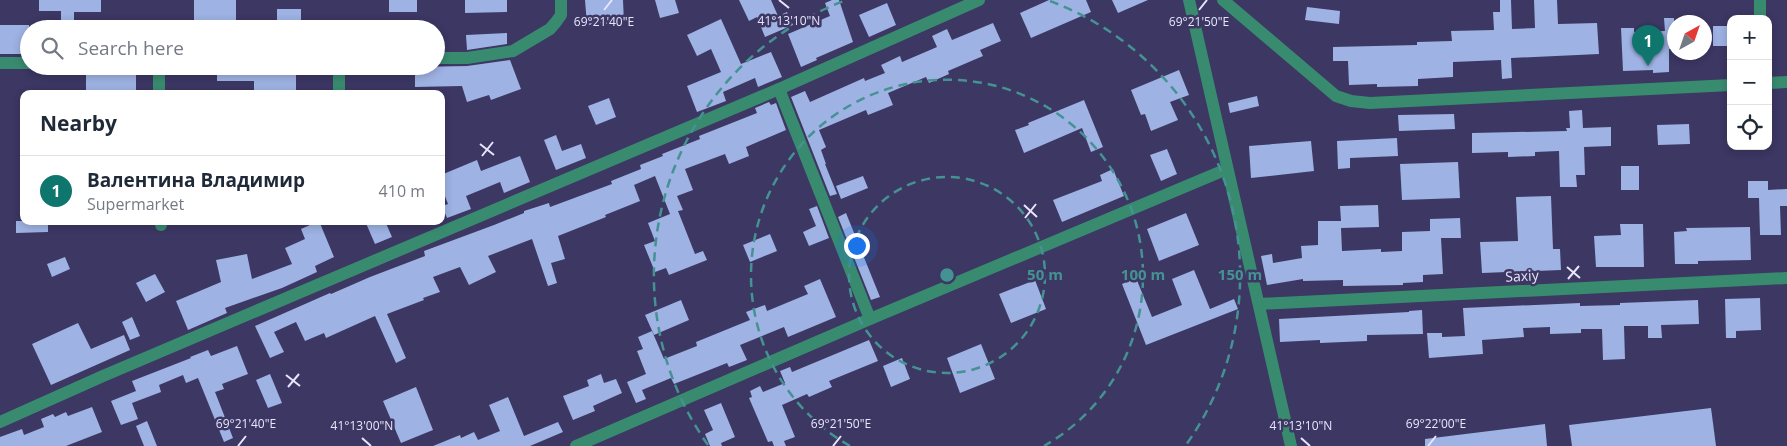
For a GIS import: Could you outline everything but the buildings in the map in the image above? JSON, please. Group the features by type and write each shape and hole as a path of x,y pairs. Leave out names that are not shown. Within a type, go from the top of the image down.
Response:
{"street":[{"path":"445,58 466,58 513,51 550,29 561,15 561,0"},
{"path":"0,422 103,376 778,89 980,0"},
{"path":"1189,0 1291,446"},
{"path":"1223,0 1260,30 1321,85 1336,96 1351,101 1370,103 1727,84"},
{"path":"1760,0 1760,15"},
{"path":"0,63 20,63"},
{"path":"159,75 159,90"},
{"path":"339,75 339,90"},
{"path":"1772,83 1787,82"},
{"path":"778,89 870,319"},
{"path":"576,446 870,319 1227,169"},
{"name":"Saxiy","path":"1259,304 1787,278"}],"place":[{"name":"Валентина Владимир","path":"1648,66"}]}
